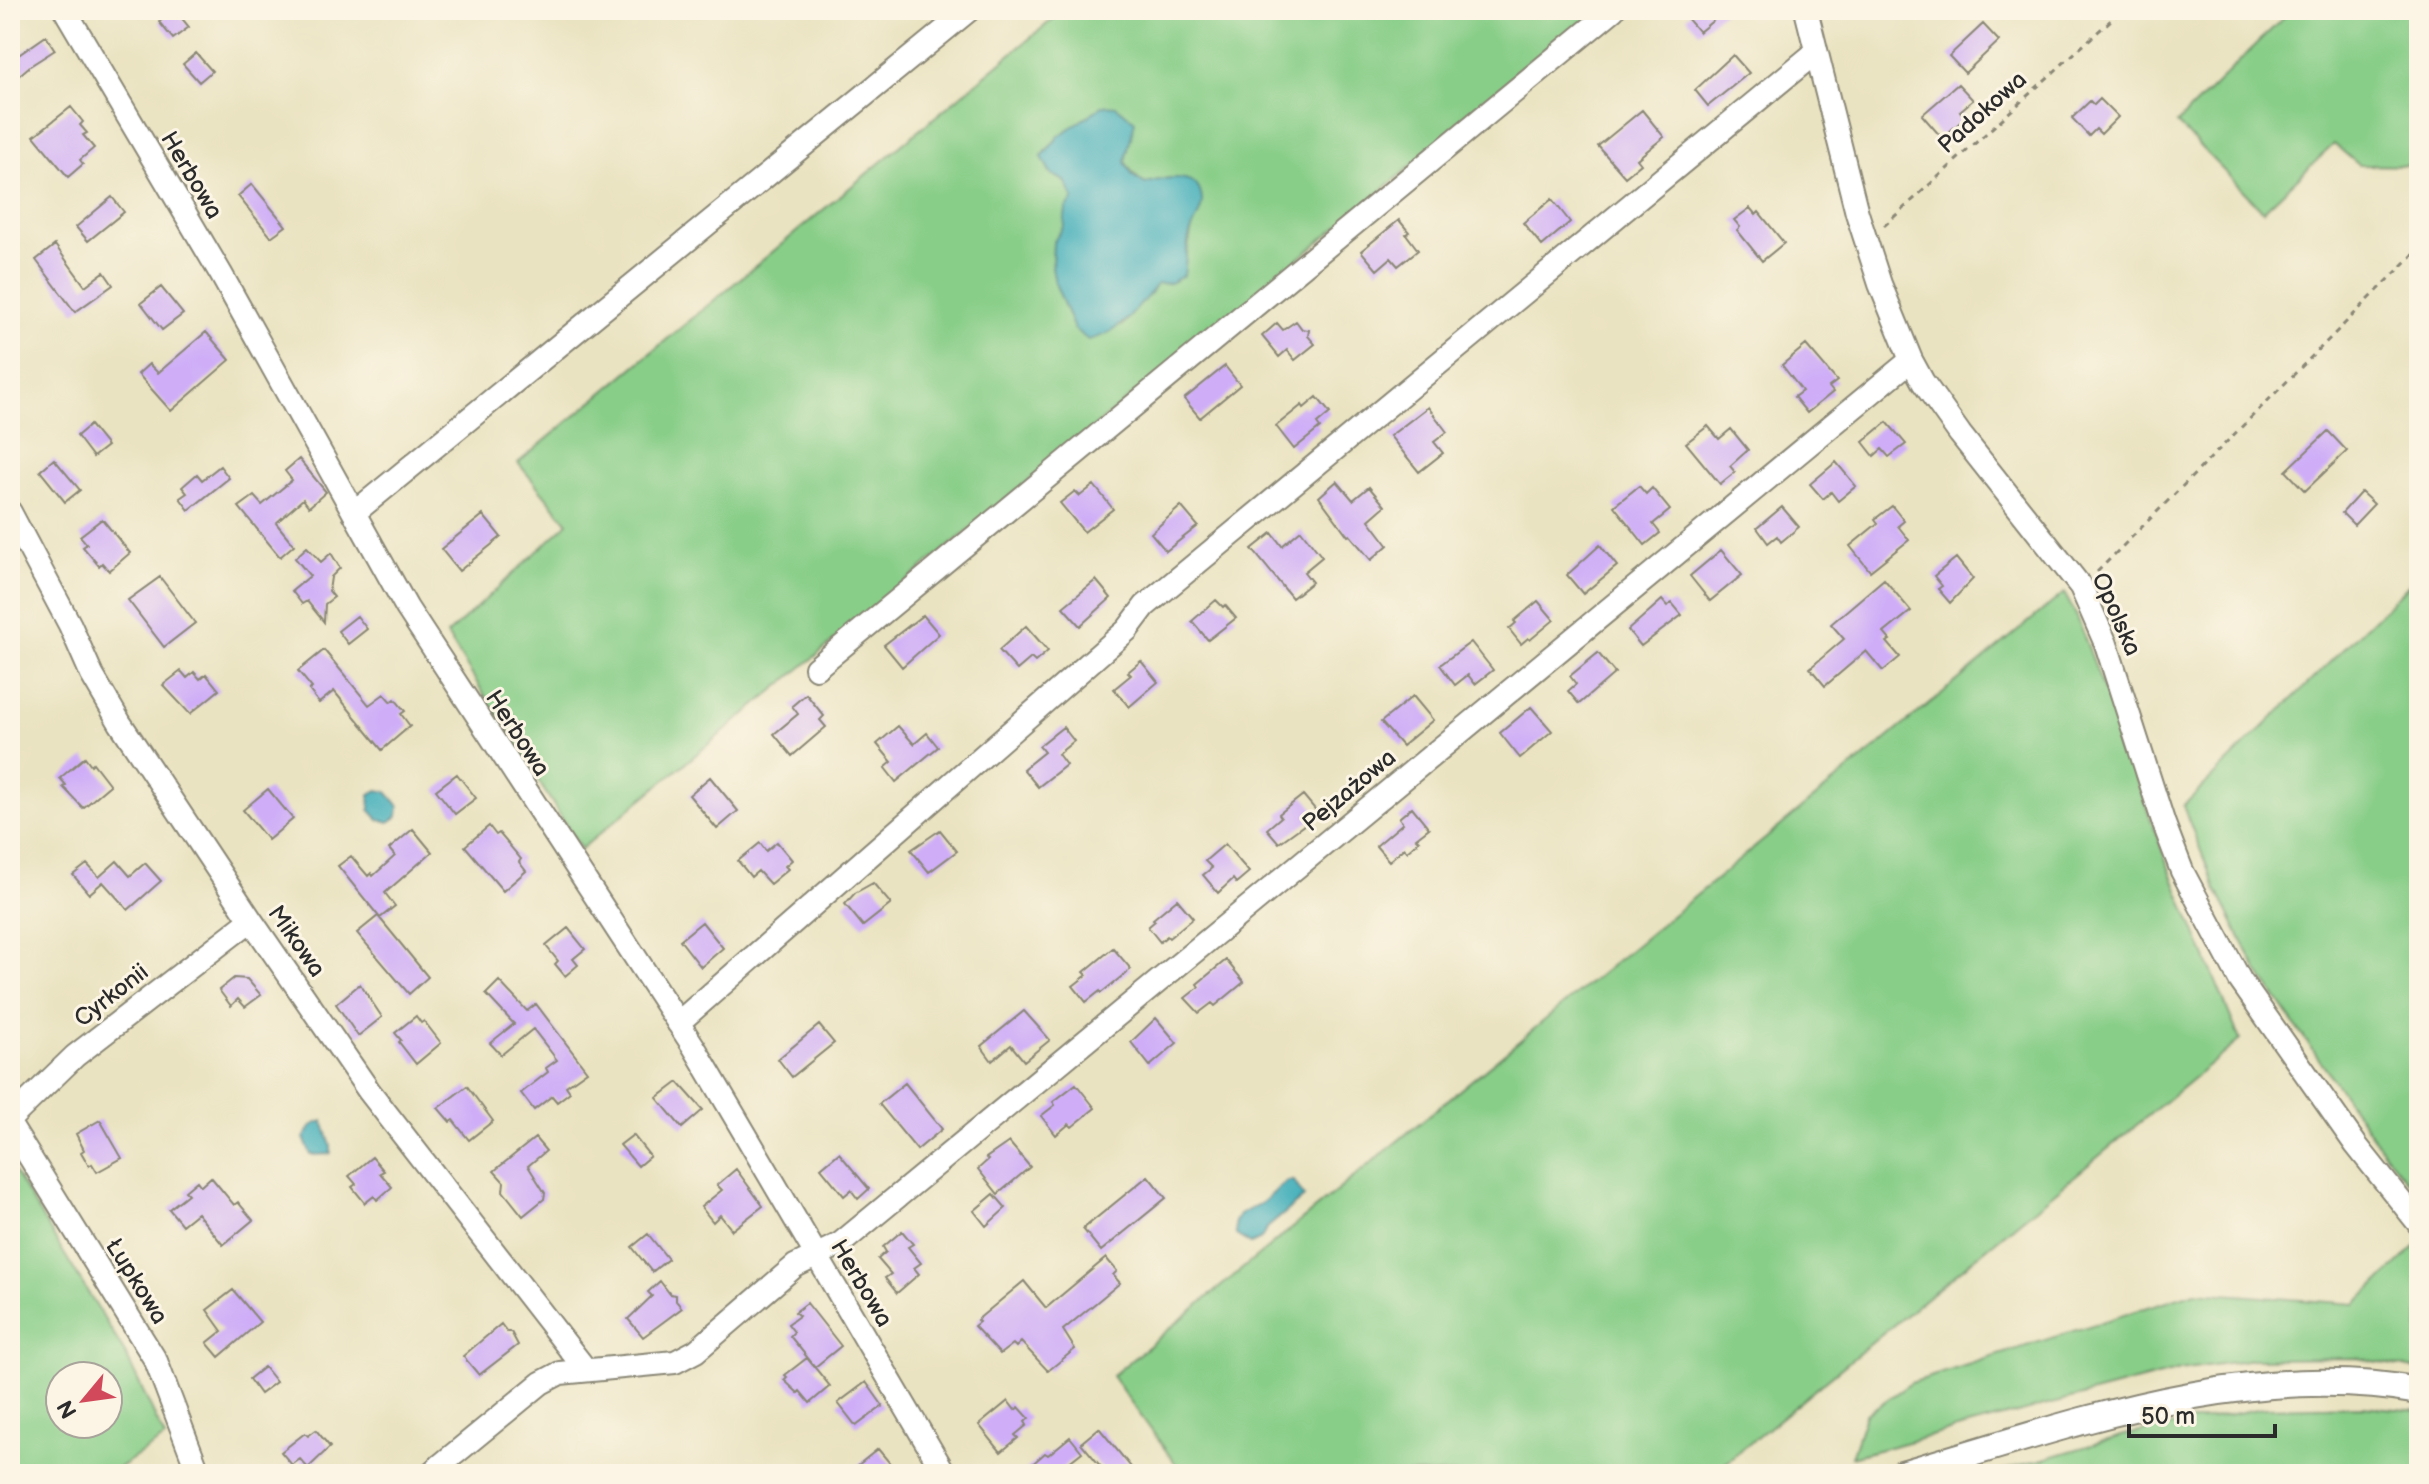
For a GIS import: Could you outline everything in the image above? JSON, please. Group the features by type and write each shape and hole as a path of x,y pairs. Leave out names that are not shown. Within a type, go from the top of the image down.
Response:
{"main road":[{"path":"1902,1474 2112,1413 2189,1396 2303,1384 2360,1385 2419,1391"}],"street":[{"name":"Herbowa","path":"65,10 221,274 407,608 678,1023 945,1474"},
{"path":"354,513 969,10"},
{"path":"816,668 1613,10"},
{"name":"Opolska","path":"1806,10 1866,242 1911,360 1960,434 2081,587 2106,644 2182,871 2240,980 2356,1145 2419,1224"},
{"path":"678,1023 1127,630 1145,606 1816,52"},
{"name":"Pejzażowa","path":"430,1474 541,1383 560,1373 675,1362 696,1351 795,1266 840,1244 1911,360"},
{"name":"Mikowa","path":"10,512 70,625 92,675 120,723 251,920 369,1091 586,1370"},
{"name":"Cyrkonii","path":"10,1119 75,1056 251,920"},
{"name":"Łupkowa","path":"10,1125 156,1361 199,1474"}],"path":[{"name":"Padokowa","path":"1866,242 2122,10"},
{"path":"2081,587 2419,249"}],"green space":[{"path":"1064,10 1601,10 581,849 447,635 568,523 518,463","holes":["1104,105 1124,159 1136,177 1145,184 1181,179 1199,191 1187,254 1170,282 1157,284 1122,326 1074,329 1055,283 1052,267 1053,243 1064,226 1074,200 1065,181 1051,174 1042,156 1059,136"]},
{"path":"2291,10 2419,10 2419,166 2359,165 2334,144 2263,211 2177,123"},
{"path":"2419,575 2419,1195 2385,1154 2257,970 2216,889 2183,806"},
{"path":"2064,593 2077,617 2166,861 2240,1040 1716,1471 1717,1474 1183,1474 1112,1376"},
{"path":"10,1165 125,1353 165,1438 109,1474 10,1474"},
{"path":"2419,1243 2419,1370 2357,1358 2253,1359 2180,1370 1851,1457 1865,1415 1911,1383 2195,1292 2356,1304"},
{"path":"2362,1406 2419,1411 2419,1474 2369,1470 2251,1474 1992,1474 2125,1435 2263,1408"}],"water":[{"path":"1104,105 1116,106 1135,121 1125,162 1133,176 1145,184 1171,178 1188,180 1200,191 1202,205 1189,237 1184,275 1170,283 1157,284 1119,326 1088,340 1074,329 1055,283 1052,267 1053,243 1064,226 1066,209 1074,199 1065,181 1051,174 1042,157 1059,136"},
{"path":"377,790 387,792 399,806 398,816 389,822 378,819 370,810 370,795"},
{"path":"323,1121 331,1154 311,1155 304,1138 313,1125"},
{"path":"1287,1181 1294,1181 1304,1197 1267,1228 1261,1239 1251,1244 1236,1235 1235,1222 1239,1215 1262,1203"}],"building":[{"path":"175,10 189,27 173,39 159,22"},
{"path":"1695,10 1726,10 1699,32 1686,17"},
{"path":"1983,24 1999,41 1965,73 1949,56"},
{"path":"46,36 55,50 10,83 10,61"},
{"path":"196,53 212,71 199,82 183,64"},
{"path":"1733,55 1749,73 1708,106 1695,90"},
{"path":"1958,84 1973,100 1960,111 1965,118 1942,138 1922,115"},
{"path":"2100,99 2118,117 2101,134 2096,129 2089,136 2072,118 2090,101 2094,105"},
{"path":"71,107 83,122 80,125 87,133 83,135 94,148 80,160 83,164 68,177 34,136"},
{"path":"1642,110 1664,137 1637,159 1641,164 1625,177 1598,146"},
{"path":"252,184 286,226 271,237 238,196"},
{"path":"112,197 124,212 88,241 76,227"},
{"path":"1552,199 1570,222 1542,246 1523,223"},
{"path":"1750,208 1756,215 1759,212 1784,243 1762,261 1737,230 1740,227 1734,220"},
{"path":"1399,220 1418,250 1398,266 1391,258 1377,270 1361,251"},
{"path":"55,245 85,286 104,272 113,285 75,312 36,260"},
{"path":"161,287 183,314 162,330 141,303"},
{"path":"1296,321 1302,329 1309,330 1308,336 1315,344 1295,360 1287,350 1279,357 1262,336 1277,323 1283,330"},
{"path":"206,332 230,360 171,411 138,374 149,364 158,373"},
{"path":"1806,345 1837,381 1829,387 1833,392 1807,413 1794,397 1802,391 1782,365"},
{"path":"1225,366 1240,385 1200,418 1184,399"},
{"path":"1317,397 1330,413 1317,424 1320,428 1294,449 1276,426"},
{"path":"1428,407 1447,432 1434,442 1443,453 1419,472 1390,436"},
{"path":"1887,422 1906,444 1889,457 1882,449 1874,456 1863,442"},
{"path":"90,425 107,446 93,457 77,436"},
{"path":"1708,426 1719,439 1731,429 1748,450 1730,466 1735,472 1720,484 1686,443"},
{"path":"2328,431 2347,451 2305,491 2286,471"},
{"path":"54,459 80,490 65,502 40,471"},
{"path":"299,459 326,492 309,507 303,499 276,523 294,545 280,557 239,507 254,496 262,505 292,480 285,471"},
{"path":"1836,462 1856,486 1838,501 1831,492 1823,499 1810,484"},
{"path":"220,466 229,478 189,510 180,498 187,493 182,487 197,474 202,480"},
{"path":"1337,481 1353,500 1369,487 1385,506 1369,520 1388,545 1371,560 1348,536 1319,497"},
{"path":"1094,485 1113,509 1084,532 1060,503 1075,491 1080,496"},
{"path":"1639,486 1646,494 1652,488 1670,510 1653,524 1660,533 1645,545 1614,506"},
{"path":"2361,492 2374,504 2354,525 2342,513"},
{"path":"1181,506 1198,526 1166,551 1151,533"},
{"path":"1892,506 1904,521 1898,526 1909,540 1870,571 1850,546 1878,523 1875,519"},
{"path":"1782,507 1799,527 1781,542 1777,536 1768,543 1757,528"},
{"path":"483,515 501,537 459,571 441,549"},
{"path":"102,519 130,553 109,571 102,563 99,566 83,547 87,544 80,536"},
{"path":"1301,530 1322,557 1304,572 1312,582 1292,598 1252,549 1272,533 1282,546"},
{"path":"1600,545 1617,566 1583,594 1567,575"},
{"path":"307,547 321,562 331,553 340,568 331,577 329,591 334,597 325,604 324,622 307,601 302,604 292,591 310,576 295,558"},
{"path":"1721,550 1742,575 1710,601 1690,576"},
{"path":"1956,558 1973,579 1950,603 1938,589 1942,586 1934,576"},
{"path":"160,577 195,623 164,647 128,600"},
{"path":"1884,579 1911,611 1884,633 1890,640 1887,642 1900,657 1883,671 1866,651 1825,686 1810,668 1844,639 1831,624"},
{"path":"1096,580 1111,598 1080,626 1063,607"},
{"path":"1216,600 1236,618 1208,640 1192,621"},
{"path":"1662,600 1667,606 1672,603 1682,615 1641,646 1628,630"},
{"path":"1538,601 1554,620 1521,644 1509,629"},
{"path":"923,615 939,634 902,667 884,645"},
{"path":"357,616 367,629 348,644 338,631"},
{"path":"1026,626 1048,651 1035,662 1031,658 1017,670 999,650"},
{"path":"1471,642 1493,670 1475,684 1468,675 1455,685 1440,665"},
{"path":"324,650 369,705 384,694 391,702 395,699 405,711 401,714 410,726 382,750 334,691 319,703 309,690 312,688 298,671"},
{"path":"1598,653 1615,673 1579,704 1568,691 1576,684 1570,676"},
{"path":"1141,661 1158,682 1129,707 1114,689 1131,675 1128,672"},
{"path":"181,671 187,678 194,672 200,679 206,674 219,690 190,714 163,685"},
{"path":"806,694 824,716 820,720 826,727 792,756 774,734 798,714 792,706"},
{"path":"1413,696 1433,720 1402,746 1381,722"},
{"path":"1531,707 1552,731 1520,758 1500,733"},
{"path":"898,726 914,744 927,733 938,747 896,782 885,768 892,762 877,744"},
{"path":"1063,727 1074,741 1058,754 1066,765 1038,787 1023,769 1044,752 1039,746"},
{"path":"85,757 110,785 83,808 63,787 66,785 60,778"},
{"path":"457,774 476,798 455,814 436,790"},
{"path":"710,777 738,811 717,829 689,795"},
{"path":"268,789 293,819 268,840 243,810"},
{"path":"1303,795 1319,814 1279,843 1267,829 1281,817 1279,814"},
{"path":"1412,807 1429,828 1416,838 1419,841 1407,851 1404,848 1389,861 1376,846 1403,823 1399,818"},
{"path":"489,826 521,859 519,862 526,871 503,891 465,846"},
{"path":"413,829 432,852 385,893 395,906 380,918 338,866 351,856 368,876 371,873 373,876 395,856 389,849"},
{"path":"940,830 957,851 929,872 911,850"},
{"path":"777,842 792,860 785,866 788,869 770,884 758,871 751,877 738,861 760,843 766,851"},
{"path":"1225,844 1249,872 1236,883 1233,879 1218,893 1203,875 1212,868 1205,861"},
{"path":"117,861 130,876 145,863 161,881 128,910 103,882 89,894 73,875 87,864 99,877"},
{"path":"873,883 891,904 863,926 845,904 855,893"},
{"path":"1177,899 1193,918 1160,942 1148,927"},
{"path":"378,916 428,977 409,994 357,933"},
{"path":"702,922 723,948 701,967 680,940"},
{"path":"568,928 585,949 573,959 578,965 565,976 546,946"},
{"path":"1113,948 1131,969 1086,1002 1073,986 1087,975 1084,972"},
{"path":"1226,960 1244,982 1215,1006 1212,1003 1199,1013 1185,998"},
{"path":"234,978 247,979 261,995 245,1007 238,999 231,1006 219,990"},
{"path":"499,981 527,1011 536,1004 587,1071 566,1086 570,1092 557,1102 552,1096 534,1110 521,1093 548,1072 546,1068 557,1060 533,1029 501,1055 490,1043 514,1024 486,994"},
{"path":"360,984 382,1017 358,1036 336,1004"},
{"path":"1024,1011 1050,1040 1024,1061 1011,1045 992,1061 981,1046"},
{"path":"416,1016 421,1023 424,1021 441,1043 416,1064 395,1033"},
{"path":"1156,1018 1177,1043 1150,1066 1131,1042"},
{"path":"819,1025 834,1043 792,1077 778,1059"},
{"path":"678,1082 703,1110 682,1128 657,1098"},
{"path":"905,1083 942,1129 917,1150 879,1104"},
{"path":"1076,1084 1095,1108 1072,1127 1069,1124 1056,1135 1041,1116"},
{"path":"467,1086 493,1121 469,1140 453,1120 450,1122 438,1108"},
{"path":"100,1120 122,1158 97,1172 92,1164 89,1166 81,1152 84,1150 76,1134"},
{"path":"633,1135 650,1156 638,1166 620,1145"},
{"path":"535,1138 546,1151 528,1166 545,1193 544,1199 523,1216 503,1191 504,1182 494,1171"},
{"path":"1009,1142 1030,1167 998,1194 978,1169 988,1160 986,1158"},
{"path":"839,1153 869,1189 858,1199 851,1190 844,1196 821,1168"},
{"path":"372,1157 392,1187 377,1200 374,1196 365,1203 352,1187 356,1184 349,1176"},
{"path":"736,1169 763,1206 732,1230 720,1215 713,1222 701,1207 722,1190 717,1185"},
{"path":"1148,1176 1166,1198 1101,1251 1083,1229"},
{"path":"211,1177 234,1205 238,1202 253,1220 223,1245 197,1213 182,1225 169,1209 188,1194 185,1191 197,1181 201,1186"},
{"path":"994,1194 1006,1208 986,1226 974,1211"},
{"path":"902,1231 913,1244 908,1247 921,1263 914,1268 919,1274 897,1293 885,1278 891,1274 878,1259 886,1252 883,1247"},
{"path":"648,1234 668,1259 652,1272 632,1247"},
{"path":"1106,1258 1117,1271 1113,1275 1120,1283 1063,1330 1075,1349 1048,1371 1021,1342 1000,1354 974,1326 979,1322 977,1320 1024,1281 1046,1308"},
{"path":"660,1281 670,1294 676,1295 676,1301 682,1308 643,1337 628,1319 652,1296 648,1292"},
{"path":"233,1290 260,1322 219,1357 207,1343 222,1331 207,1310"},
{"path":"807,1303 841,1346 815,1367 790,1336 794,1332 788,1324 799,1316 795,1312"},
{"path":"501,1324 507,1332 511,1332 518,1345 479,1375 463,1356"},
{"path":"807,1358 830,1386 810,1403 784,1380 785,1375"},
{"path":"264,1367 276,1382 260,1394 249,1379"},
{"path":"866,1382 883,1406 856,1426 838,1403"},
{"path":"1008,1401 1015,1410 1019,1407 1029,1418 1025,1422 1027,1425 1015,1435 1018,1438 1001,1452 979,1425"},
{"path":"1099,1428 1131,1467 1122,1474 1107,1474 1081,1443"},
{"path":"316,1430 330,1447 308,1468 300,1459 292,1465 281,1452 305,1433 308,1436"},
{"path":"1070,1437 1082,1452 1054,1474 1021,1474 1045,1453 1048,1455"},
{"path":"878,1449 899,1474 847,1474"}]}
